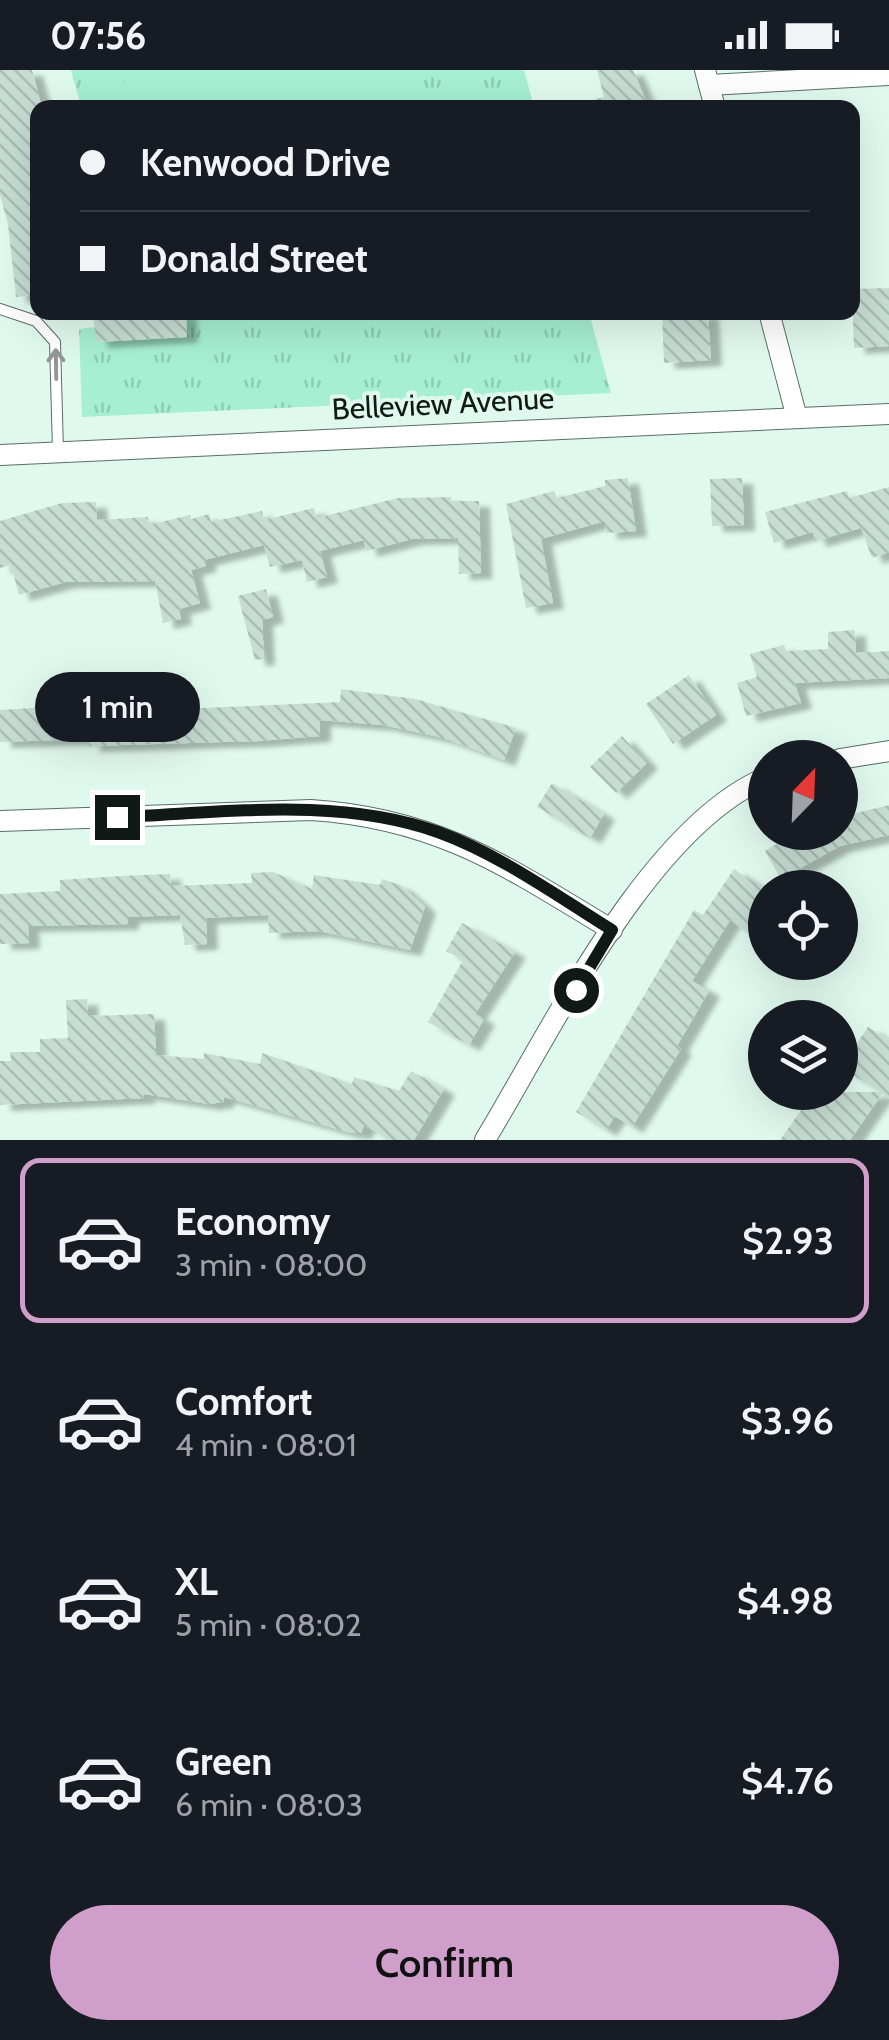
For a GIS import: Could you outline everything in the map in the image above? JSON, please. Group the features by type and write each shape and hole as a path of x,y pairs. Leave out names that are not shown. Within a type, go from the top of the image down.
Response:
{"street":[{"path":"707,78 889,75"},
{"path":"771,320 797,418"},
{"name":"Belleview Avenue","path":"0,455 889,414"},
{"path":"858,756 889,752"},
{"path":"486,1140 612,930 674,844 708,811 748,788"},
{"path":"0,821 312,810 352,812 413,825 462,843 612,930"}],"lane":[{"path":"0,309 30,318"},
{"path":"36,320 55,342 58,452"}],"green space":[{"path":"71,70 524,70 532,100 79,100"},
{"path":"123,70 407,70 409,100 127,100"},
{"path":"186,320 591,320 611,393 82,417 79,329 95,327 98,342 186,337"}],"building":[{"path":"0,70 32,70 40,100 30,100 30,296 16,297 8,224 0,195"},
{"path":"597,70 633,70 646,100 592,100 604,97"},
{"path":"889,288 889,346 854,348 853,320 860,320 860,289"},
{"path":"93,320 186,320 187,337 97,342"},
{"path":"662,320 708,320 711,360 664,363"},
{"path":"628,478 636,531 606,533 605,521 541,539 553,603 526,608 506,504 554,491 557,498 605,486 605,480"},
{"path":"742,478 744,525 712,526 710,479"},
{"path":"889,487 889,552 872,558 861,528 815,541 813,532 774,543 765,512 847,491 849,498"},
{"path":"451,497 451,501 479,501 481,573 459,574 458,538 412,539 366,551 364,540 320,551 327,577 307,582 302,560 270,567 264,545 204,560 206,566 191,570 200,603 179,609 181,619 163,623 155,581 65,582 19,595 11,565 0,568 0,521 62,503 96,502 97,520 148,517 149,525 190,515 191,519 209,514 211,522 262,511 264,520 314,508 316,518 398,498"},
{"path":"266,589 273,617 262,620 264,659 255,660 238,596"},
{"path":"855,630 856,653 889,651 889,678 795,683 801,703 746,716 737,683 757,677 750,654 784,645 786,651 828,649 828,632"},
{"path":"689,675 716,715 673,744 646,704"},
{"path":"66,689 67,702 111,701 111,712 340,702 341,689 415,699 516,728 504,760 444,738 383,725 320,720 320,736 259,741 89,746 89,739 0,742 0,710 48,707 48,690"},
{"path":"622,736 647,763 616,793 590,767"},
{"path":"552,783 604,814 590,838 537,807"},
{"path":"889,805 889,835 858,842 858,813"},
{"path":"833,850 797,870 776,870 765,851"},
{"path":"734,869 748,878 748,933 730,920 692,981 709,991 677,1046 681,1049 632,1127 615,1116 606,1130 576,1112 694,910 703,915"},
{"path":"273,872 312,889 314,875 380,885 382,879 402,886 425,907 410,950 319,931 269,933 268,915 206,918 207,944 185,945 180,915 128,917 128,924 28,926 29,943 0,944 0,894 60,891 60,880 121,876 170,874 171,886 252,883 251,873"},
{"path":"462,923 515,952 475,1014 484,1019 469,1045 428,1022 463,960 446,951"},
{"path":"87,999 88,1016 154,1014 156,1055 204,1059 204,1053 260,1064 262,1053 352,1084 354,1077 399,1091 411,1071 444,1089 414,1140 390,1140 364,1125 361,1133 348,1132 224,1097 223,1102 209,1104 144,1094 144,1098 0,1105 0,1061 11,1061 10,1052 40,1052 40,1039 68,1038 66,1000"},
{"path":"868,1027 889,1040 889,1099 882,1094 850,1140 780,1140 801,1110 858,1110 858,1092 880,1092 858,1078 858,1042"}],"route":[{"path":"117,817 312,810 352,812 438,832 488,856 612,930 576,990"}]}
